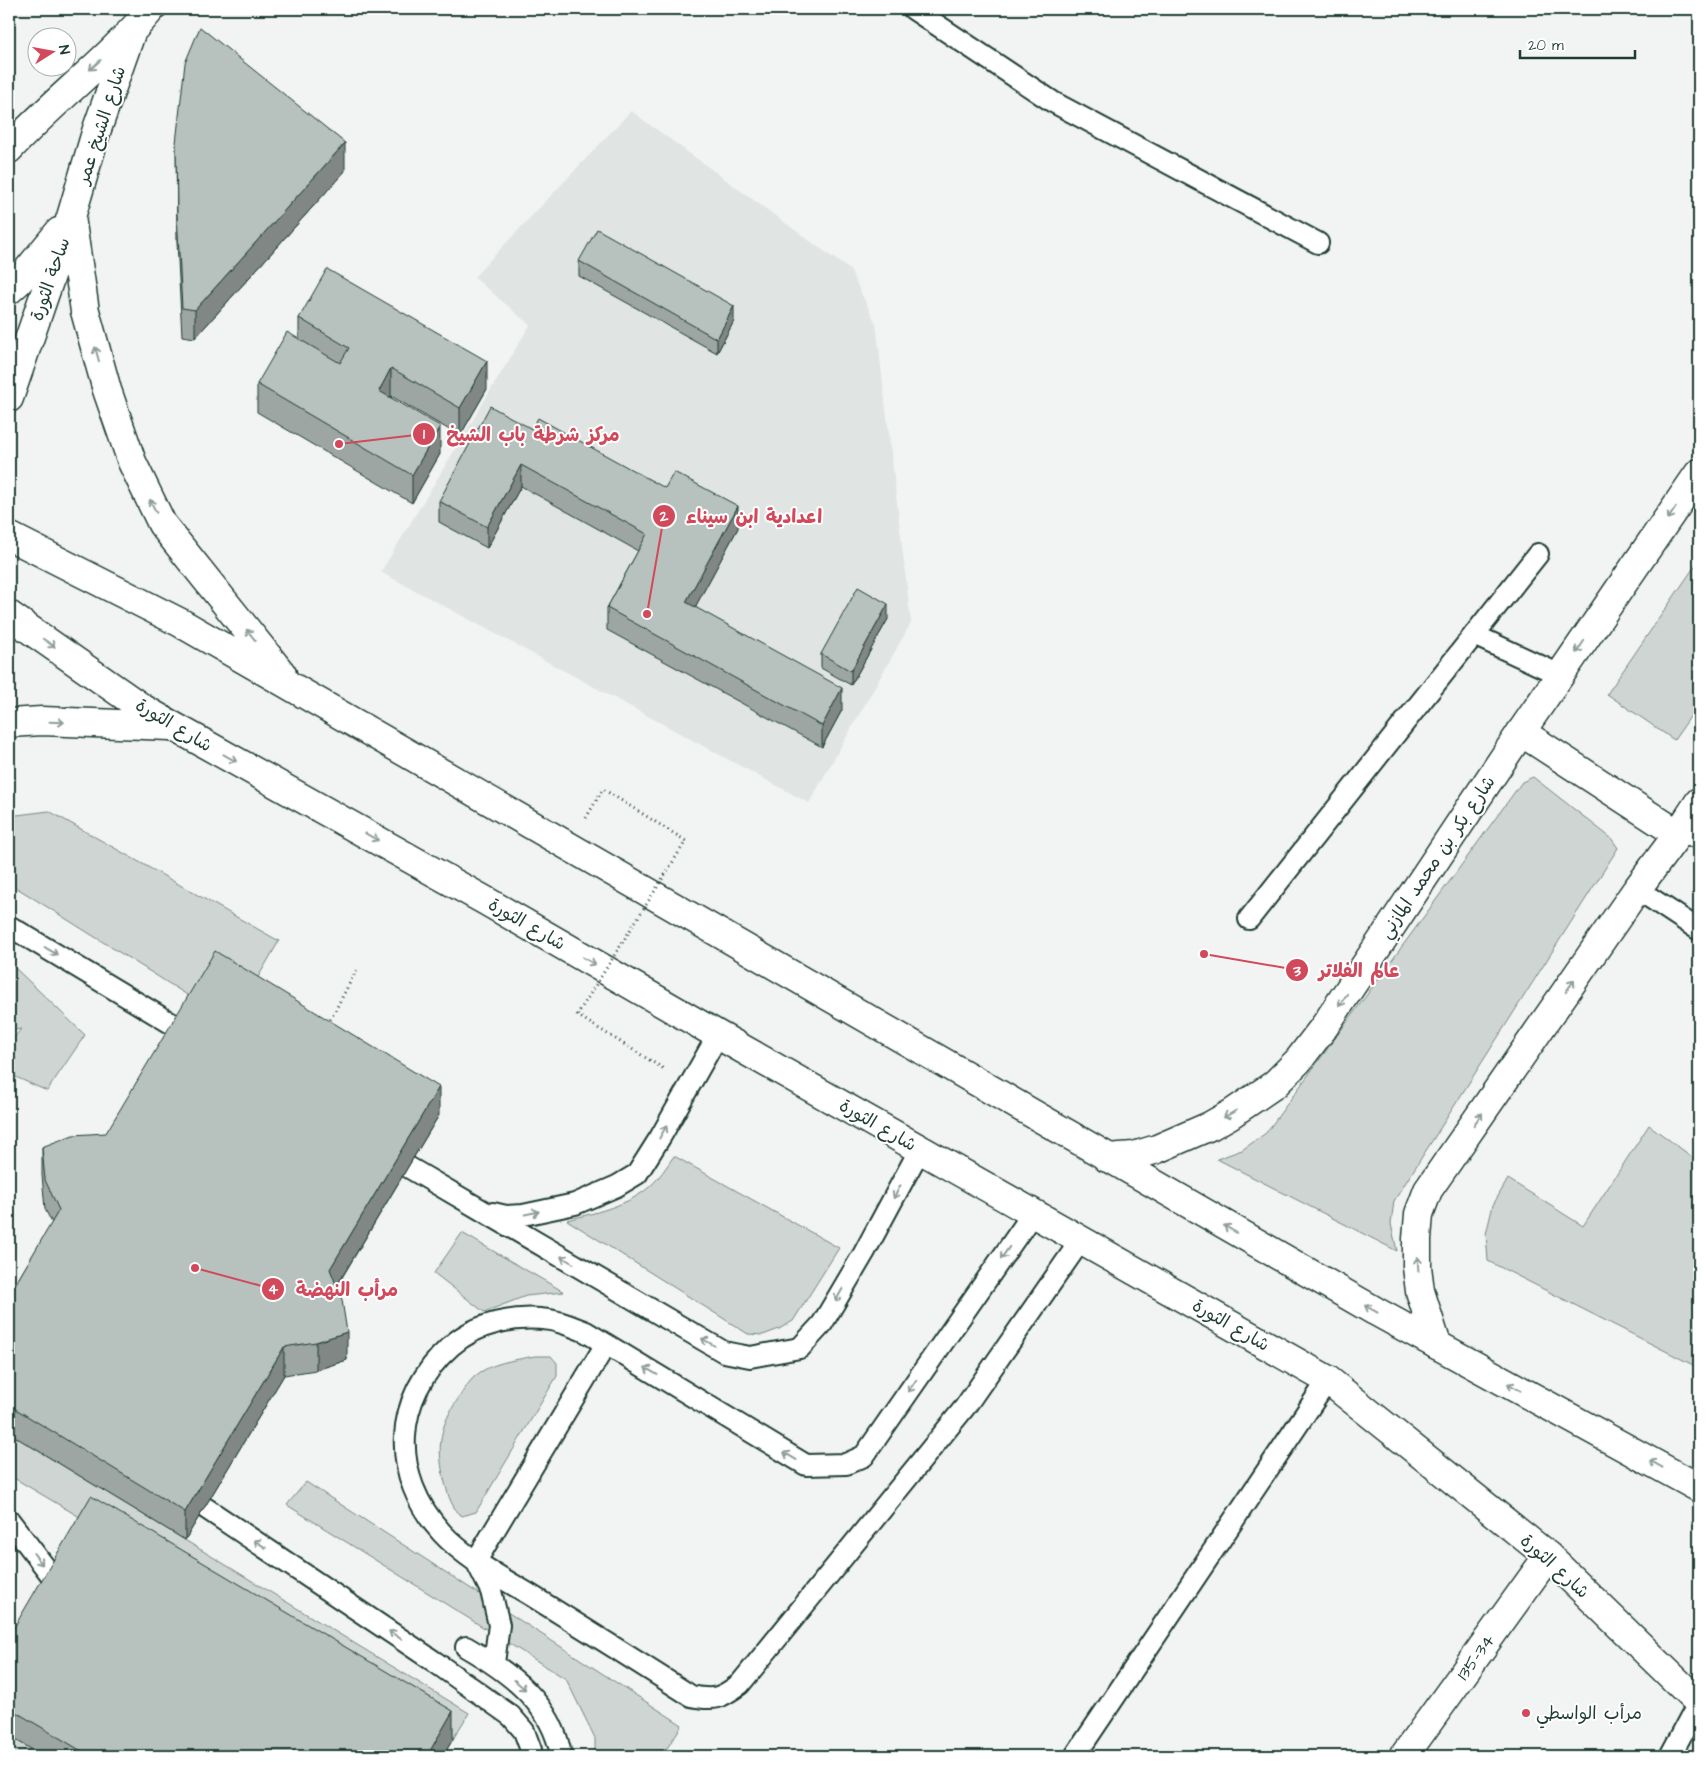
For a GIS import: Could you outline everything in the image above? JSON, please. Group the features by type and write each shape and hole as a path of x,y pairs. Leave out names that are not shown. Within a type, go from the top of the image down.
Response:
{"main road":[{"name":"شارع الشيخ عمر","path":"9,149 60,97 131,32 151,9"},
{"name":"شارع الشيخ عمر","path":"71,218 97,129 131,32"},
{"path":"9,290 18,282 71,218"},
{"path":"71,218 85,311 107,390 132,462 162,524 293,686"},
{"name":"ساحة الثورة","path":"9,398 71,218"},
{"name":"شارع بكر بن محمد المازني","path":"1107,1158 1134,1156 1157,1149 1224,1118 1254,1100 1275,1084 1298,1061 1324,1028 1521,732 1699,472"},
{"path":"9,536 181,623 293,686 1107,1158 1437,1345 1699,1488"},
{"name":"شارع الثورة","path":"9,615 142,708 173,726 486,901 718,1035 1328,1380 1548,1556 1699,1702"},
{"path":"9,723 42,721 173,726"},
{"path":"1521,732 1689,835"},
{"path":"1437,1345 1420,1291 1417,1267 1419,1214 1428,1190 1637,889 1689,835 1699,802"},
{"name":"135-34","path":"1404,1756 1548,1556"}],"lane":[{"path":"913,9 1053,102 1318,242"},
{"path":"1248,919 1538,554"},
{"path":"1474,635 1560,675"},
{"path":"1637,889 1699,930"},
{"path":"9,926 184,1031"},
{"path":"718,1035 637,1174 617,1186 575,1204 523,1215 506,1216 494,1214 409,1166 724,1352 750,1357 800,1348 822,1324 864,1253 920,1149"},
{"path":"1033,1213 864,1456 846,1464 806,1465 586,1332 549,1320 519,1318 474,1330 455,1342 439,1356 422,1378 412,1401 405,1429 405,1458 413,1488 426,1514 459,1550 691,1696 708,1700 724,1695 740,1684 965,1407 1081,1240"},
{"path":"476,1561 606,1344"},
{"path":"1076,1756 1328,1380"},
{"path":"204,1507 435,1662 511,1716 524,1731 531,1756"},
{"path":"9,1520 51,1575 84,1595"},
{"path":"476,1561 491,1591 499,1625 494,1663"},
{"path":"466,1647 494,1663 530,1694 543,1709 553,1726 561,1756"},
{"path":"1670,1756 1699,1702"}],"path":[{"path":"568,846 604,790 686,841 577,1015 639,1053"},
{"path":"327,1026 357,969"}],"shaded area":[{"path":"631,111 850,270 876,324 911,623 809,803 381,572 530,325 474,277"},
{"path":"1699,560 1699,704 1674,740 1607,694"},
{"path":"1533,777 1611,838 1618,848 1394,1201 1391,1224 1397,1251 1217,1159 1242,1150 1266,1133 1522,782"},
{"path":"49,811 279,941 246,998 200,1003 9,883 9,816"},
{"path":"9,964 85,1035 47,1091 9,1074 9,1044 21,1029 9,1031"},
{"path":"1649,1125 1699,1162 1699,1368 1488,1261 1486,1234 1493,1205 1508,1179 1583,1226"},
{"path":"674,1156 839,1248 793,1321 763,1335 748,1334 567,1220 628,1201 649,1187"},
{"path":"462,1233 564,1292 526,1296 484,1312 434,1273"},
{"path":"535,1356 551,1356 557,1363 557,1376 476,1512 462,1516 451,1501 442,1470 441,1437 448,1417 467,1386 480,1372 503,1363"},
{"path":"9,1433 469,1713 453,1739 9,1475"},
{"path":"306,1482 682,1725 662,1756 595,1756 595,1738 566,1679 287,1505"},
{"path":"9,1736 43,1756 9,1756"}],"building":[{"path":"200,27 345,143 195,310 182,308 177,214 176,143 185,63"},
{"path":"597,229 734,306 717,339 579,261"},
{"path":"327,269 487,361 460,408 391,368 379,391 440,426 412,475 257,384 287,332 340,363 349,348 299,318"},
{"path":"490,406 532,429 538,418 665,488 674,472 738,506 686,602 842,688 822,726 607,608 647,534 521,465 487,527 439,501"},
{"path":"858,587 888,604 851,671 821,654"},
{"path":"215,951 439,1087 330,1269 342,1300 347,1332 316,1342 284,1347 185,1512 9,1405 9,1295 59,1210 45,1180 42,1147 73,1135 106,1133"},
{"path":"91,1496 453,1711 427,1756 90,1756 9,1708 9,1636"}],"place":[{"name":"مركز شرطة باب الشيخ","path":"339,444"},
{"name":"اعدادية ابن سيناء","path":"647,614"},
{"name":"عالم الفلاتر","path":"1204,954"},
{"name":"مرأب النهضة","path":"195,1268"},
{"name":"مرأب الواسطي","path":"1526,1713"}]}
